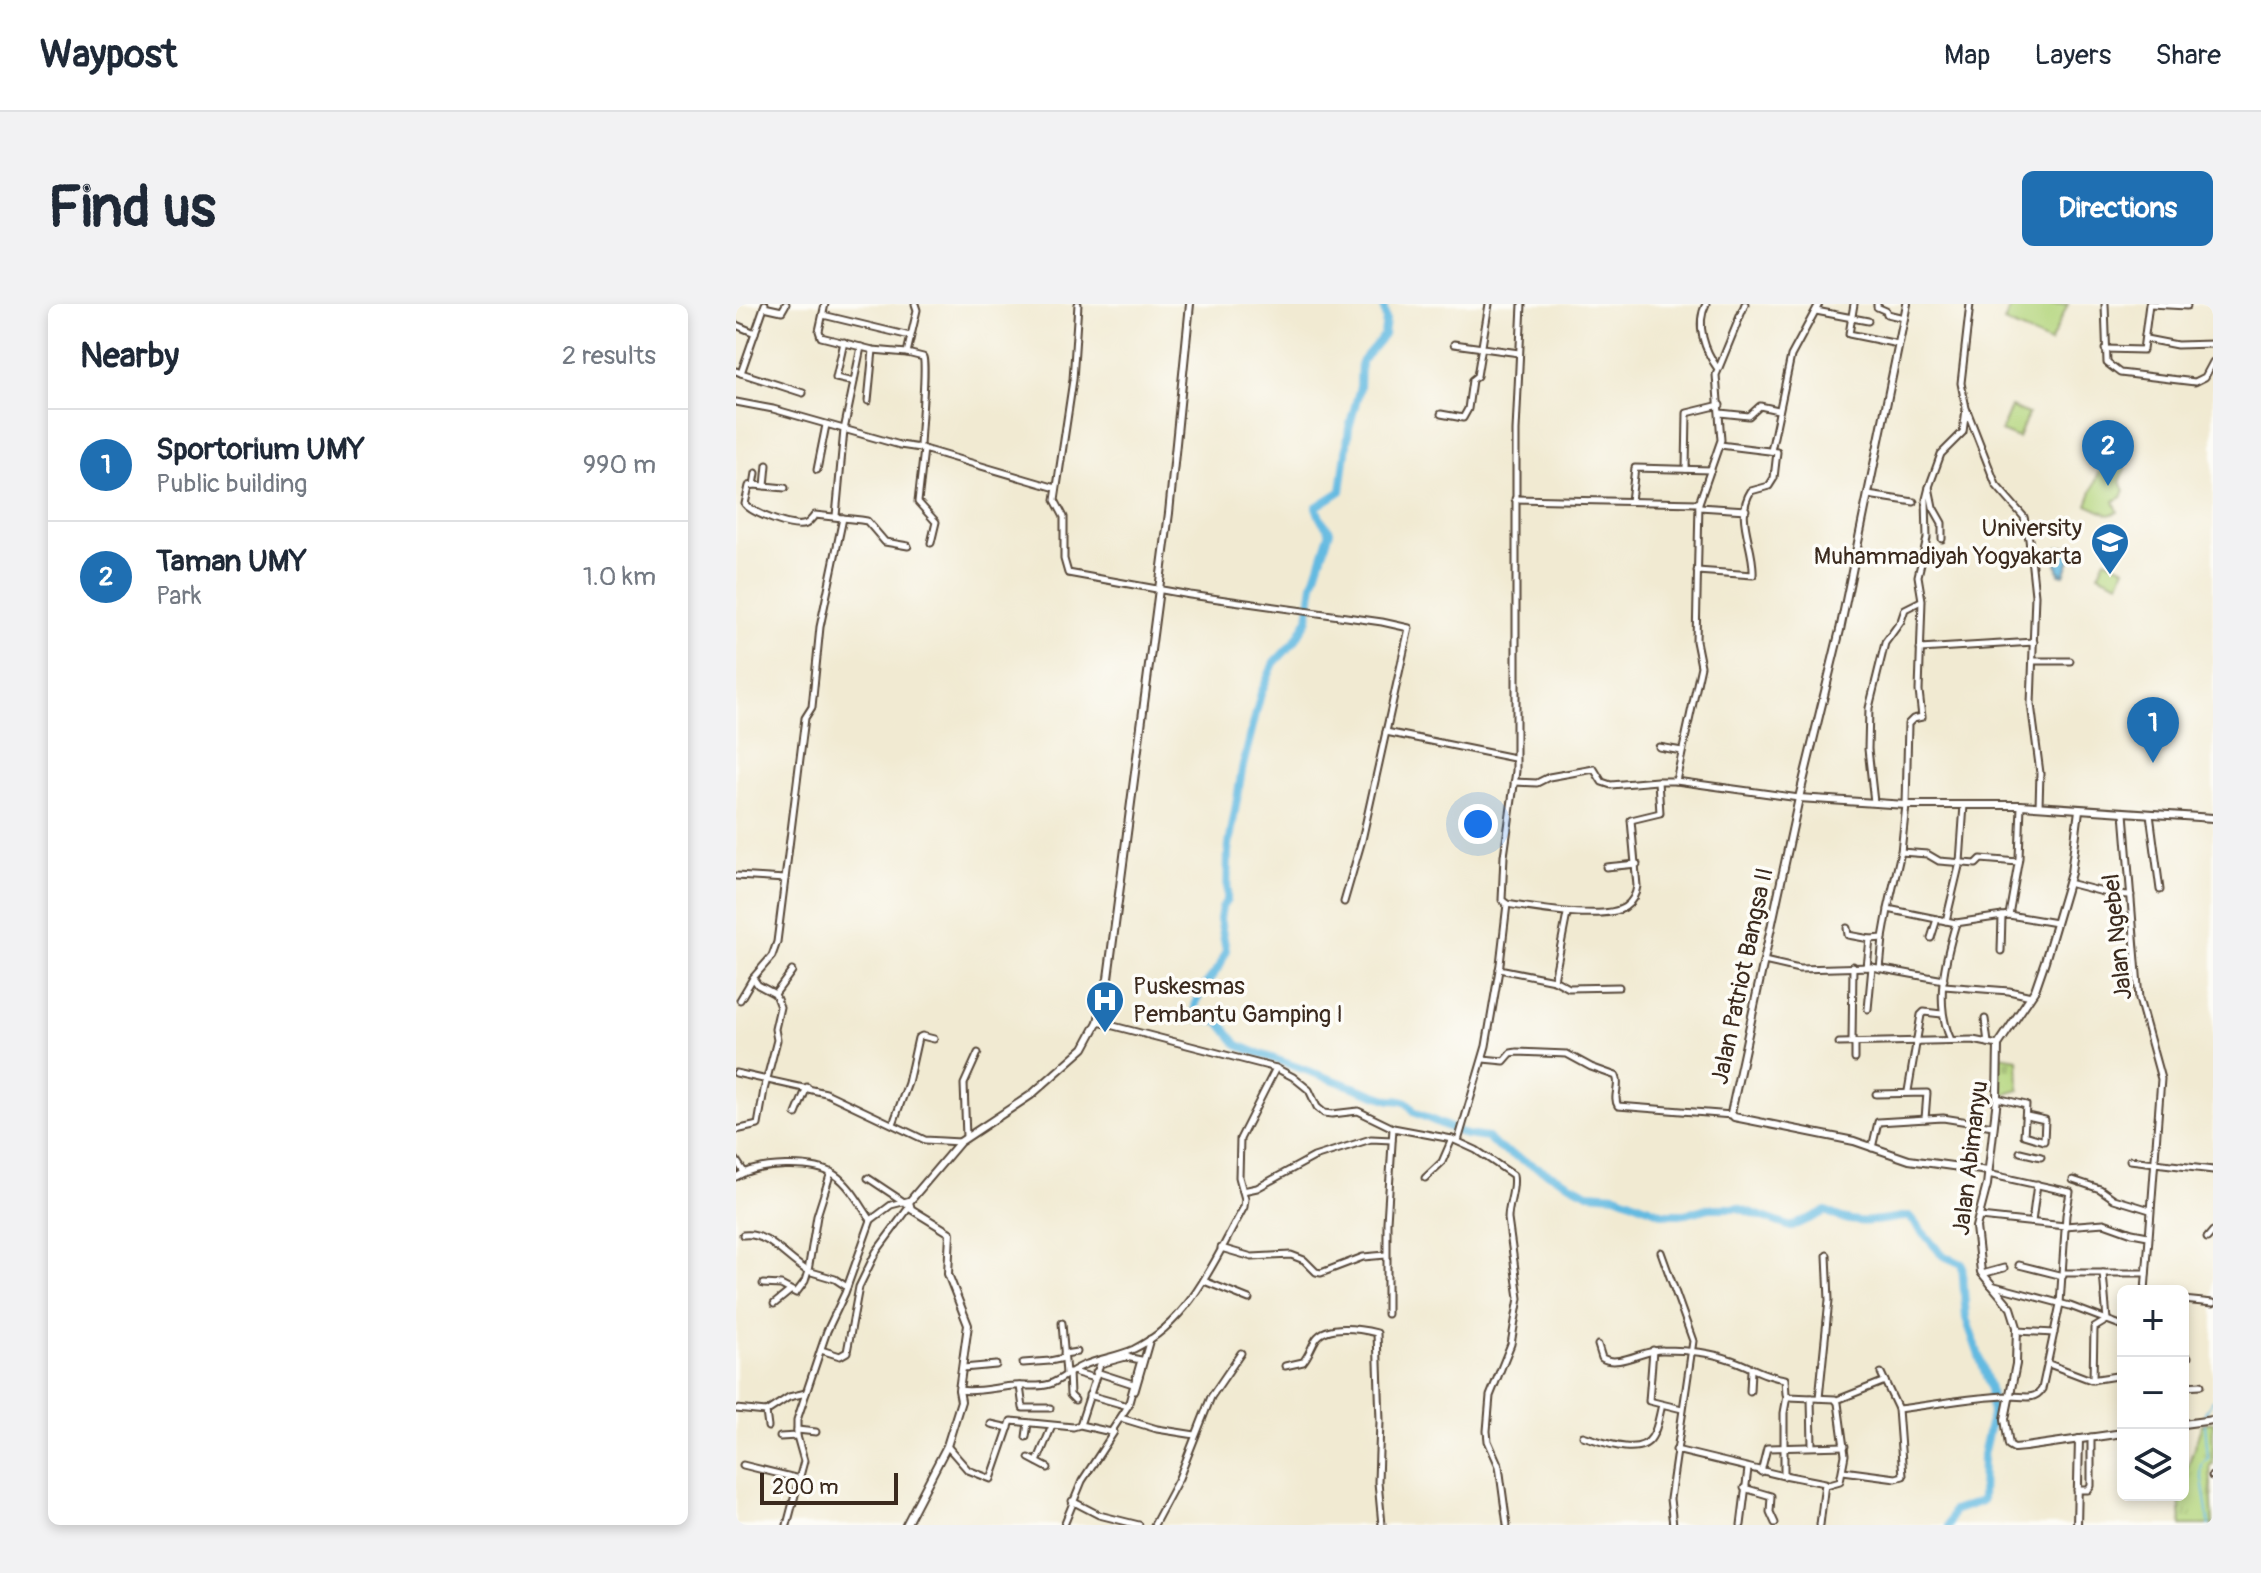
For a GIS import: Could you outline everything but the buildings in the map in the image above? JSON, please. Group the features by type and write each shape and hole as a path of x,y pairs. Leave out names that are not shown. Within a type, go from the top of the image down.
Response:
{"street":[{"path":"786,304 779,312 764,305 738,372 803,393"},
{"path":"825,304 819,331 821,337 873,350 923,357 926,364 922,391 918,502 936,522 931,543"},
{"path":"907,353 917,310 915,304"},
{"path":"1078,304 1073,380 1055,500 1064,517 1064,554 1068,573 1409,628 1357,860 1344,902"},
{"path":"821,1350 840,1356 847,1352 859,1287 876,1252 908,1203 963,1139 1031,1095 1077,1057 1098,1022 1108,978 1159,589 1190,304"},
{"path":"1442,414 1463,418 1468,409 1489,304"},
{"path":"1522,304 1515,499 1514,782 1500,897 1507,904 1567,914 1613,911 1625,907 1637,890 1637,864 1630,824 1634,819 1660,813 1658,781"},
{"path":"1706,304 1702,313 1702,337 1718,369"},
{"path":"1676,781 1701,666 1696,641 1699,505 1720,445 1716,378 1745,304"},
{"path":"1771,451 1794,349 1819,304"},
{"path":"1854,304 1850,335 1898,344"},
{"path":"1877,304 1887,314 1904,318"},
{"name":"Jalan Patriot Bangsa II","path":"1907,304 1840,630 1799,798 1732,1115 1872,1148 1909,1160 1965,1170"},
{"path":"1970,304 1961,383 1966,408 1996,485 2025,518 2035,595 2031,704 2040,773 2039,806"},
{"path":"2105,304 2107,363 2120,373 2195,382 2205,377 2213,362"},
{"path":"2105,349 2143,350 2149,304 2187,306"},
{"path":"1816,311 1868,321"},
{"path":"823,315 910,336"},
{"path":"736,325 755,333"},
{"path":"2146,339 2177,345 2213,344"},
{"path":"844,342 836,378 854,382"},
{"path":"1454,344 1519,353"},
{"path":"740,1000 753,978 772,956 777,942 805,718 812,707 820,627 839,517 844,430 861,347"},
{"path":"868,401 873,350"},
{"path":"736,402 922,448 1056,488"},
{"path":"1686,469 1687,413 1720,405"},
{"path":"1720,413 1749,416 1760,406 1778,410"},
{"path":"1880,969 1888,909 1901,852 1906,805 1908,724 1922,717 1918,576 1927,538 1926,499 1941,454 1963,432 1966,408"},
{"path":"817,470 826,425"},
{"path":"1697,571 1753,575 1745,532 1746,500 1751,491 1767,487 1774,481 1777,452 1720,445"},
{"path":"765,486 767,465"},
{"path":"1631,501 1635,468 1711,470"},
{"path":"754,485 756,473"},
{"path":"785,488 749,486 746,506 767,518 804,525 815,515 867,521 885,542 908,546"},
{"path":"1929,487 1933,507 1942,523 1942,539"},
{"path":"1868,495 1914,502"},
{"path":"1515,499 1631,501 1746,510"},
{"path":"1874,802 1868,749 1869,708 1885,643 1901,621 1905,609 1921,598"},
{"path":"1920,649 2034,642"},
{"path":"2033,661 2070,661"},
{"path":"1386,732 1514,758"},
{"path":"1659,747 1682,751"},
{"path":"1514,782 1537,783 1549,777 1594,769 1602,782 1611,785 1676,781 1799,798 1906,805 2021,805 2213,818"},
{"path":"1946,921 1960,862 1964,805"},
{"path":"2001,951 2005,916 2018,862 2021,805"},
{"path":"1839,1043 1951,1040 1998,1045 2031,996 2068,883 2079,810"},
{"name":"Jalan Ngebel","path":"2124,813 2139,999 2161,1079 2145,1285"},
{"path":"2150,814 2160,890"},
{"path":"1901,852 1927,854 1939,861 1976,864 1981,859 2018,862"},
{"path":"1606,867 1637,864"},
{"path":"736,876 785,879"},
{"path":"2068,883 2111,894 2131,895"},
{"path":"1425,1178 1442,1162 1461,1132 1483,1059 1507,904"},
{"path":"1888,909 1956,923 2005,916 2056,923"},
{"path":"1554,980 1567,914"},
{"path":"1931,938 1937,919"},
{"path":"1951,1040 1942,1014 1947,952 1956,923"},
{"path":"1847,928 1849,935 1883,938"},
{"path":"1868,1009 1870,939"},
{"path":"1763,960 1799,969 1869,967 1944,983 2031,996"},
{"path":"1853,966 1855,1059"},
{"path":"1499,969 1554,980 1569,988 1619,987"},
{"path":"775,994 792,971"},
{"path":"736,1130 758,1125 777,1040 775,1029 780,1007 775,994 758,985 753,978"},
{"path":"1908,1091 1922,1013 1942,1014"},
{"path":"1985,1019 1988,1043"},
{"path":"1098,1022 1276,1068 1309,1090 1317,1107 1324,1113 1358,1111 1393,1128 1455,1140 1507,1170 1515,1179 1508,1219 1519,1298 1511,1344 1490,1396 1487,1431 1499,1466 1507,1525"},
{"path":"893,1124 908,1083 918,1038 934,1039"},
{"name":"Jalan Abimanyu","path":"1998,1045 1997,1098 1976,1234 1982,1274 2011,1308 2018,1331"},
{"path":"1483,1059 1504,1061 1511,1053 1517,1052 1567,1054 1618,1078 1615,1100 1618,1106 1732,1115"},
{"path":"963,1139 964,1084 978,1053"},
{"path":"959,1390 1049,1385 1067,1373 1112,1358 1150,1339 1183,1310 1204,1281 1244,1207 1239,1177 1240,1139 1276,1068"},
{"path":"736,1073 807,1087 925,1140 963,1139"},
{"path":"796,1114 807,1087"},
{"path":"1876,1094 1927,1093 1925,1119"},
{"path":"1997,1098 2026,1105 2024,1136 2044,1143 2045,1120 2027,1116"},
{"path":"1872,1148 1878,1122 1961,1120 1993,1126"},
{"path":"1387,1314 1386,1255 1393,1128"},
{"path":"1243,1191 1257,1188 1314,1157 1371,1139 1392,1140"},
{"path":"2020,1152 2041,1157"},
{"path":"2130,1160 2213,1170"},
{"path":"737,1162 744,1172"},
{"path":"736,1177 767,1165 831,1172 840,1179 871,1220"},
{"path":"1898,1409 1992,1397 2033,1397 2040,1394 2049,1364 2060,1304 2070,1192 1988,1172 1965,1170"},
{"path":"1965,1170 1979,1175 1986,1183"},
{"path":"763,1284 781,1285 790,1291 798,1291 808,1271 817,1216 831,1172"},
{"path":"868,1178 950,1233 948,1274 968,1325 959,1390 961,1401 947,1446 906,1525"},
{"path":"2073,1180 2100,1189 2114,1199 2150,1210"},
{"path":"2032,1222 2037,1184"},
{"path":"787,1525 804,1457 797,1433 797,1420 821,1350 871,1220 891,1205 908,1203"},
{"path":"1980,1217 2065,1226 2104,1223 2148,1236"},
{"path":"2207,1238 2213,1231"},
{"path":"743,1235 753,1233 763,1237 795,1264 835,1279 847,1287"},
{"path":"1221,1248 1252,1257 1291,1255 1304,1260 1321,1273 1368,1256 1386,1255"},
{"path":"1661,1252 1691,1330 1693,1351 1670,1499 1673,1525"},
{"path":"1819,1398 1829,1300 1827,1255"},
{"path":"2019,1265 2063,1275 2146,1273"},
{"path":"1982,1274 2004,1268"},
{"path":"2103,1273 2107,1320"},
{"path":"1204,1281 1249,1299"},
{"path":"1990,1285 2117,1324"},
{"path":"774,1304 790,1291"},
{"path":"2189,1301 2213,1303"},
{"path":"2093,1380 2094,1328 2107,1320"},
{"path":"1062,1323 1070,1395 1075,1400"},
{"path":"1285,1366 1303,1362 1317,1338 1325,1331 1377,1333 1380,1421 1378,1482 1382,1525"},
{"path":"2054,1333 2018,1331 2016,1364 2005,1424 2007,1439 2012,1447 2117,1434"},
{"path":"1064,1525 1072,1501 1099,1452 1131,1406 1150,1339"},
{"path":"1598,1345 1602,1358 1611,1362 1653,1350 1693,1351 1734,1360 1751,1370 1785,1379 1784,1475"},
{"path":"1653,1350 1649,1401 1682,1409"},
{"path":"1023,1363 1050,1361 1077,1352"},
{"path":"1154,1525 1179,1478 1211,1397 1241,1353"},
{"path":"947,1446 968,1470 991,1479 1011,1421 1052,1426 1080,1425 1111,1432 1128,1406 1141,1360 1126,1357 1101,1363 1080,1425"},
{"path":"2049,1364 2093,1380 2117,1376"},
{"path":"963,1368 996,1365"},
{"path":"1750,1391 1751,1370"},
{"path":"1077,1373 1134,1384"},
{"path":"1843,1471 1896,1478 1903,1476 1898,1409 1881,1373"},
{"path":"1787,1396 1837,1401 1885,1381"},
{"path":"2189,1386 2201,1385"},
{"path":"1020,1386 1024,1409 1050,1408"},
{"path":"736,1409 766,1412 789,1397 806,1393"},
{"path":"1089,1395 1128,1406"},
{"path":"1811,1398 1812,1446"},
{"path":"1826,1485 1838,1483 1843,1471 1845,1446 1837,1401"},
{"path":"1583,1436 1625,1447 1646,1444 1654,1434 1662,1405"},
{"path":"766,1412 768,1427"},
{"path":"1124,1419 1157,1429 1195,1435"},
{"path":"2189,1423 2213,1420"},
{"path":"1026,1437 1028,1423"},
{"path":"991,1424 1009,1428"},
{"path":"1037,1462 1052,1426"},
{"path":"780,1437 816,1432"},
{"path":"2077,1490 2088,1490 2091,1486 2091,1437"},
{"path":"2077,1525 2079,1439"},
{"path":"1761,1472 1765,1449 1845,1446"},
{"path":"1676,1450 1761,1472 1822,1481 1826,1485"},
{"path":"1029,1458 1048,1468"},
{"path":"743,1465 800,1479"},
{"path":"1741,1525 1748,1469"},
{"path":"1820,1525 1826,1485"},
{"path":"1744,1488 1771,1496 1770,1512 1775,1523"},
{"path":"1072,1501 1099,1515 1139,1525"}],"green space":[{"path":"2012,304 2068,304 2050,343 2004,322"},
{"path":"2011,407 2028,414 2018,438 2001,431"},
{"path":"2111,461 2126,468 2120,482 2125,490 2122,497 2114,501 2118,512 2109,515 2087,505 2102,464"},
{"path":"2105,559 2125,568 2119,583 2098,574"},
{"path":"2000,1056 2018,1059 2019,1090 2000,1096"},
{"path":"2213,1422 2213,1464 2210,1465 2213,1525 2181,1525 2179,1501 2189,1501 2189,1463 2202,1424"}],"water":[{"path":"2071,546 2077,548 2076,558 2070,560 2064,575 2059,574 2055,551"}],"waterway":[{"path":"1383,304 1386,320 1384,335 1361,362 1360,387 1349,428 1341,491 1316,507 1330,531 1313,584 1308,619 1295,641 1274,663 1261,693 1242,770 1228,851 1227,900 1220,919 1226,950 1220,966 1202,989 1195,1006 1196,1019 1219,1021 1238,1045 1252,1051 1390,1100 1404,1102 1414,1112 1466,1135 1488,1138 1497,1147 1588,1193 1616,1195 1664,1214 1738,1208 1791,1227 1826,1211 1857,1221 1909,1216 1942,1255 1962,1264 1966,1318 1990,1388 1992,1415 1983,1455 1982,1501 1953,1511 1948,1525"},
{"path":"2205,1419 2213,1399"},
{"path":"2205,1424 2208,1458 2202,1464 2201,1473 2209,1525"}],"place":[{"name":"Taman UMY","path":"2108,486"},
{"name":"University Muhammadiyah Yogyakarta","path":"2110,576"},
{"name":"Sportorium UMY","path":"2153,763"},
{"name":"Puskesmas Pembantu Gamping I","path":"1105,1034"}]}
